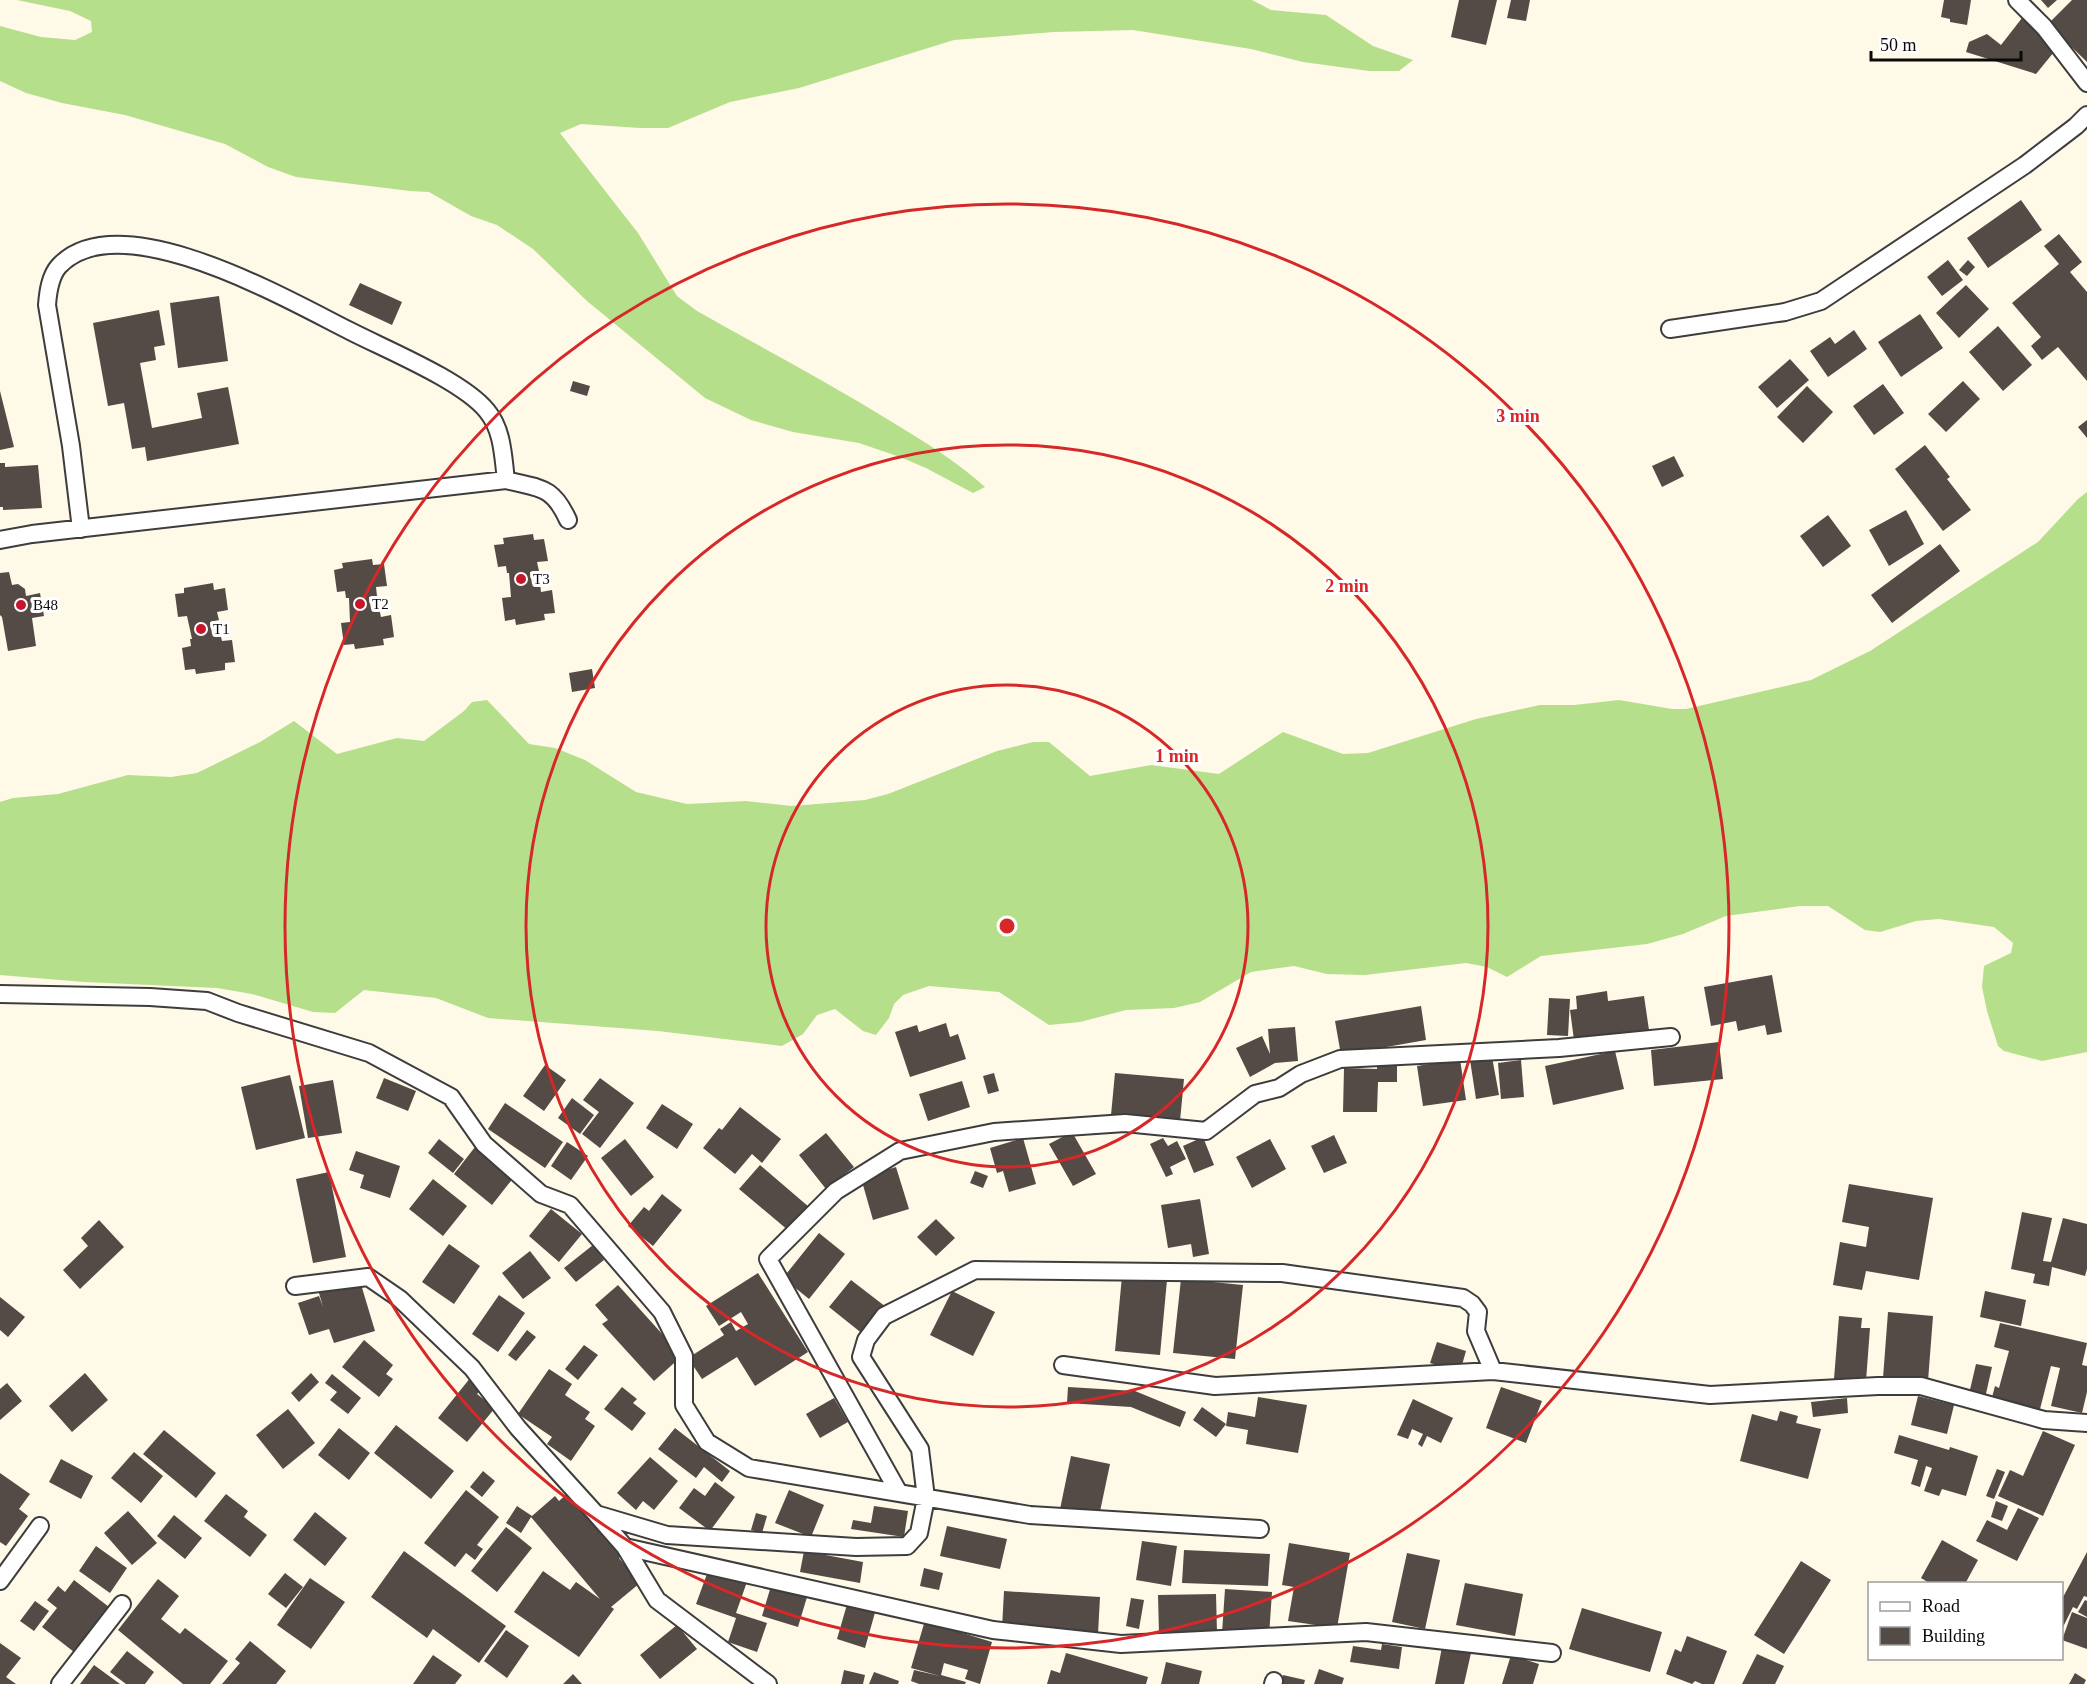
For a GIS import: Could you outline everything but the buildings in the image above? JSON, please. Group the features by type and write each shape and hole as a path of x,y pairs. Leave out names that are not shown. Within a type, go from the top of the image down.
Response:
{"street":[{"path":"2017,0 2044,27 2087,83"},
{"path":"1670,329 1785,312 1821,301 2025,165 2087,115"},
{"path":"81,529 71,446 47,305 49,286 58,267 94,246 124,244 177,253 206,263 296,304 438,376 472,397 488,411 501,435 506,480"},
{"path":"0,540 506,480 548,492 560,503 568,520"},
{"path":"0,994 150,997 207,1001 238,1013 369,1053 451,1097 484,1144 541,1194 570,1205 662,1312 684,1356 684,1405 707,1442 749,1468 1030,1515 1260,1529"},
{"path":"899,1493 768,1259 836,1191 900,1151 994,1132 1101,1124 1125,1123 1206,1131 1255,1094 1279,1088 1301,1074 1340,1059 1559,1048 1671,1037"},
{"path":"596,1514 667,1535 856,1547 907,1546 919,1533 926,1498 920,1449 861,1357 866,1340 884,1316 975,1270 1282,1273 1463,1298 1479,1312 1476,1330 1493,1371"},
{"path":"295,1286 368,1277 400,1299 472,1368 518,1428 625,1547 657,1600 768,1684"},
{"path":"1063,1365 1215,1386 1493,1371 1710,1395 1878,1386 1921,1386 2044,1420 2087,1423"},
{"path":"0,1581 40,1526"},
{"path":"625,1547 993,1630 1120,1644 1366,1632 1552,1653"},
{"path":"60,1684 122,1604"}],"green space":[{"path":"17,0 1252,0 1271,10 1326,15 1373,46 1413,60 1399,71 1369,71 1303,62 1251,49 1133,30 1054,32 954,40 799,88 730,102 668,128 581,124 560,133 638,233 677,296 697,311 844,393 940,452 985,487 973,493 900,457 859,443 793,432 751,420 705,398 587,301 533,249 497,225 471,216 429,192 296,177 268,167 225,144 125,115 62,103 26,93 0,81 0,26 41,37 75,40 92,32 91,21 70,11"},
{"path":"2087,492 2087,1052 2042,1061 2004,1051 1998,1046 1982,987 1984,966 2011,953 2013,943 1994,927 1939,919 1916,921 1880,932 1865,930 1828,906 1800,906 1726,916 1683,934 1647,944 1541,956 1507,977 1487,967 1466,963 1365,975 1327,974 1294,966 1251,972 1200,1002 1174,1008 1126,1010 1080,1022 1049,1025 999,992 929,986 903,995 894,1004 889,1018 876,1035 863,1031 835,1009 817,1015 803,1034 782,1046 658,1031 488,1018 436,998 364,990 335,1013 313,1012 252,994 217,988 84,982 0,975 0,802 13,798 58,794 128,775 171,777 197,773 260,742 294,721 337,754 397,738 424,741 464,711 472,702 487,700 529,744 555,748 585,760 636,792 687,804 746,801 792,806 865,800 888,794 997,751 1033,742 1049,742 1090,776 1151,765 1219,774 1283,732 1343,754 1368,753 1476,719 1540,705 1574,705 1619,700 1672,709 1686,709 1811,680 1870,651 2038,542"}],"place":[{"name":"T3","path":"521,579"},
{"name":"T2","path":"360,604"},
{"name":"B48","path":"21,605"},
{"name":"T1","path":"201,629"}]}
